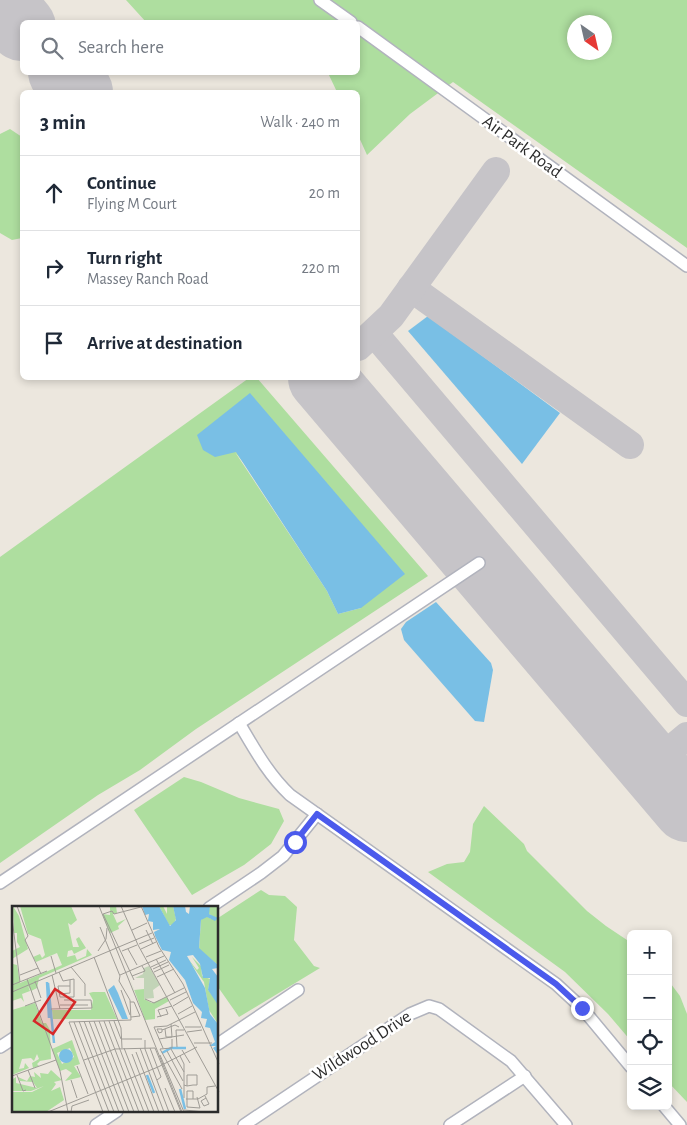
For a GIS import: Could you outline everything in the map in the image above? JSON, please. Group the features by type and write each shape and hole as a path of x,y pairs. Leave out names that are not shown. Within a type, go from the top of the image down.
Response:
{"street":[{"path":"320,0 348,20"},
{"name":"Air Park Road","path":"360,28 687,266"},
{"path":"0,883 479,563"},
{"path":"239,723 276,781 290,795 556,984 582,1008 630,1065"},
{"path":"212,906 283,856 317,814"},
{"path":"219,1043 298,990"},
{"name":"Wildwood Drive","path":"244,1125 410,1014 429,1006 439,1009 511,1061 566,1125"},
{"path":"0,1047 12,1039"},
{"path":"450,1125 525,1076"},
{"path":"667,1110 680,1125"},
{"path":"96,1125 116,1112"}],"green space":[{"path":"126,0 687,0 687,248 453,82 410,114 367,155 360,139 360,90 336,90 329,75 360,75 360,20 144,20"},
{"path":"10,129 20,136 20,238 12,240 0,233 0,134"},
{"path":"246,380 259,380 428,576 196,729 140,770 98,795 0,863 0,557","holes":["235,452 361,608 338,614 327,591"]},
{"path":"184,777 239,798 279,809 284,821 271,844 244,865 192,895 134,810"},
{"path":"484,806 524,844 527,851 587,911 627,940 627,1036 608,1014 565,972 428,872 447,864 464,862 470,852 473,824"},
{"path":"261,890 269,895 285,896 297,907 294,940 314,966 320,968 239,1017 219,988 219,917"},
{"path":"672,985 680,996 687,1014 687,1102 672,1086"}],"water":[{"path":"428,316 560,413 522,464 408,331"},
{"path":"250,393 405,574 361,608 338,614 327,591 236,452 215,457 203,450 197,435"},
{"path":"436,602 491,663 493,670 484,722 475,721 404,640 401,629 406,622"}],"taxiway":[{"path":"360,345 391,316 496,171"},
{"path":"411,288 630,445"},
{"path":"374,333 687,703"},
{"path":"651,766 687,736"}],"runway":[{"path":"0,0 20,25"},
{"path":"65,75 77,90"},
{"path":"324,380 687,808"}],"route":[{"path":"295,842 317,814 556,984 582,1008"}]}
